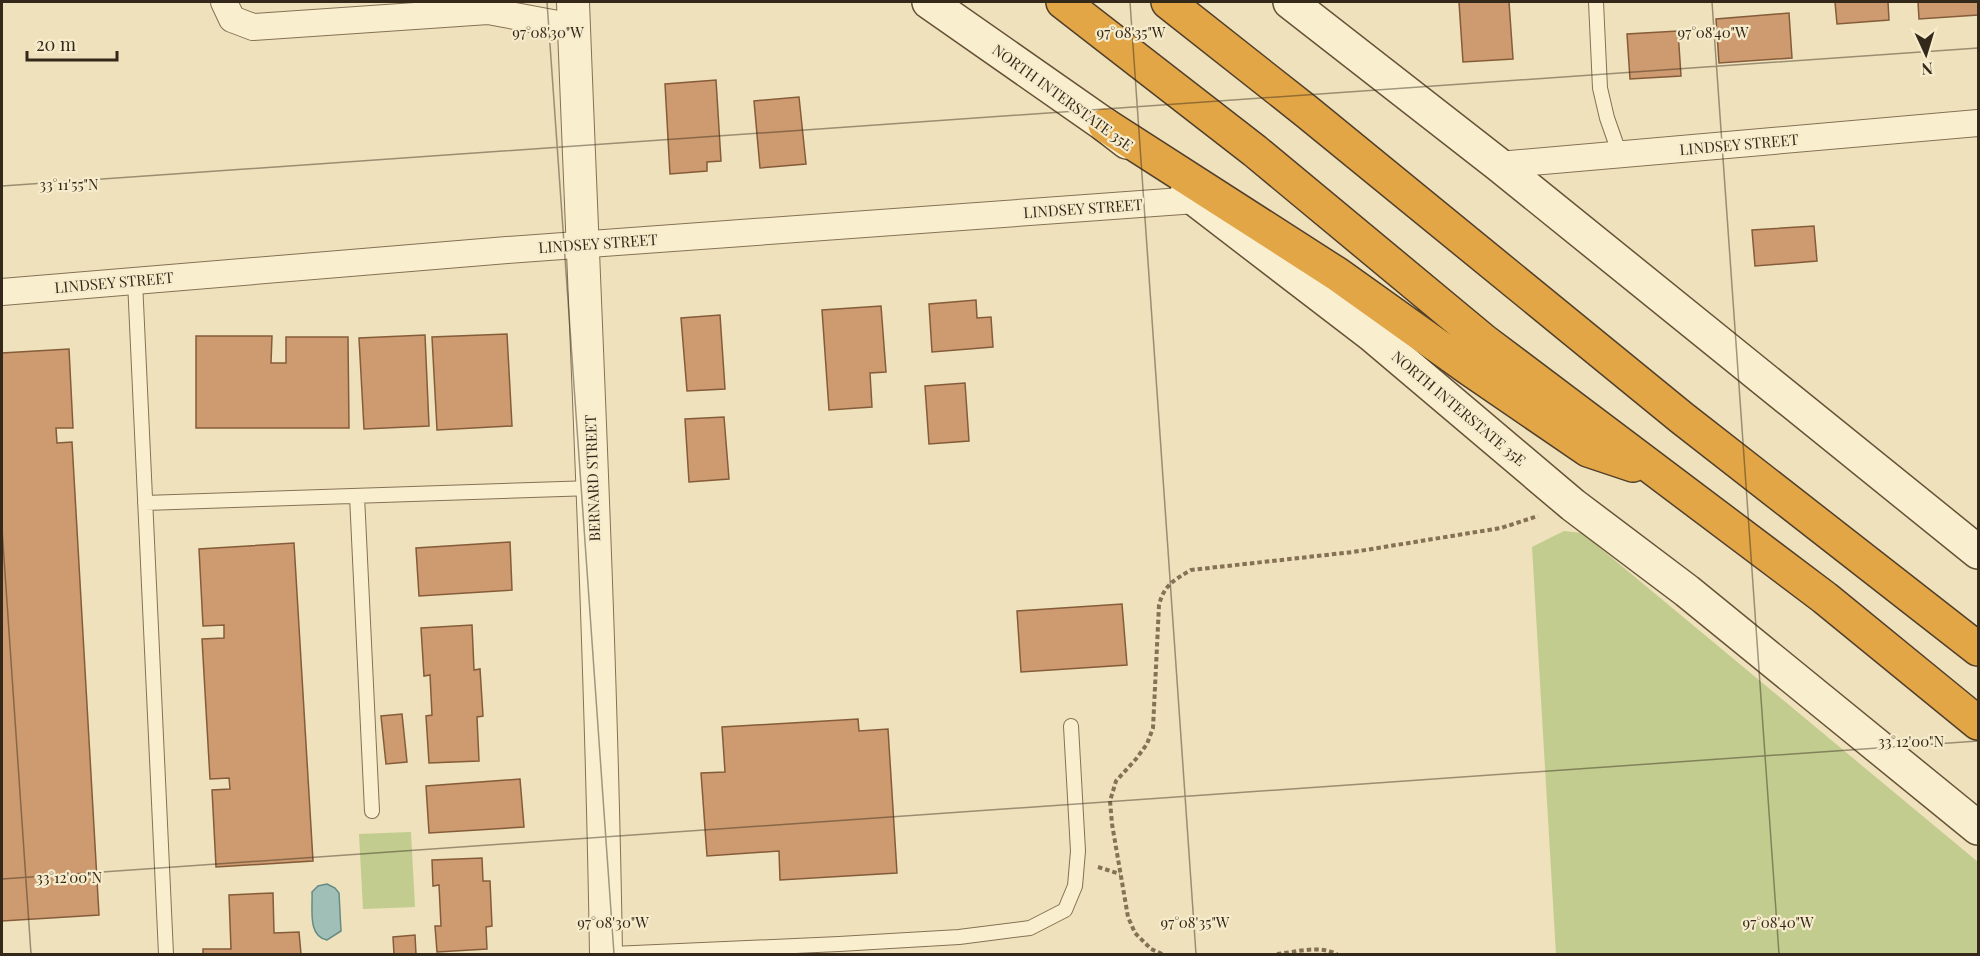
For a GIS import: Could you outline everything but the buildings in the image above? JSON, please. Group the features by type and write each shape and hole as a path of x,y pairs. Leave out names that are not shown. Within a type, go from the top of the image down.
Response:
{"highway":[{"path":"1063,2 1255,151 1484,341 1825,598 1978,723"},
{"path":"1168,2 1306,111 1682,418 1978,649"},
{"path":"1105,125 1337,274 1588,450 1658,473"}],"main road":[{"name":"NORTH INTERSTATE 35E","path":"929,2 1105,125 1196,200 1372,335 1573,506 1687,591 1978,828"},
{"path":"1290,2 1500,165 1978,552"}],"street":[{"path":"224,2 232,19 253,27 488,11 573,14"},
{"name":"BERNARD STREET","path":"573,14 593,488 606,954"},
{"name":"LINDSEY STREET","path":"1500,165 1978,123"},
{"name":"LINDSEY STREET","path":"2,292 582,244 1196,200"}],"lane":[{"path":"1596,2 1600,88 1606,118 1620,155"},
{"path":"135,281 166,954"},
{"path":"145,502 593,488"},
{"path":"357,496 372,811"},
{"path":"612,954 839,944 959,936 1030,928 1065,910 1075,886 1078,851 1071,726"}],"path":[{"path":"1162,954 1151,949 1135,933 1128,917 1110,801 1116,781 1147,744 1153,728 1159,605 1162,592 1172,581 1191,570 1353,552 1501,528 1573,506"},
{"path":"1277,954 1314,949 1337,954"}],"green space":[{"path":"1564,531 1582,533 1978,862 1978,954 1556,954 1532,547"},
{"path":"411,832 415,907 363,909 359,834"}],"water":[{"path":"327,884 339,893 341,931 327,940 316,933 314,927 312,892 318,886"}]}
